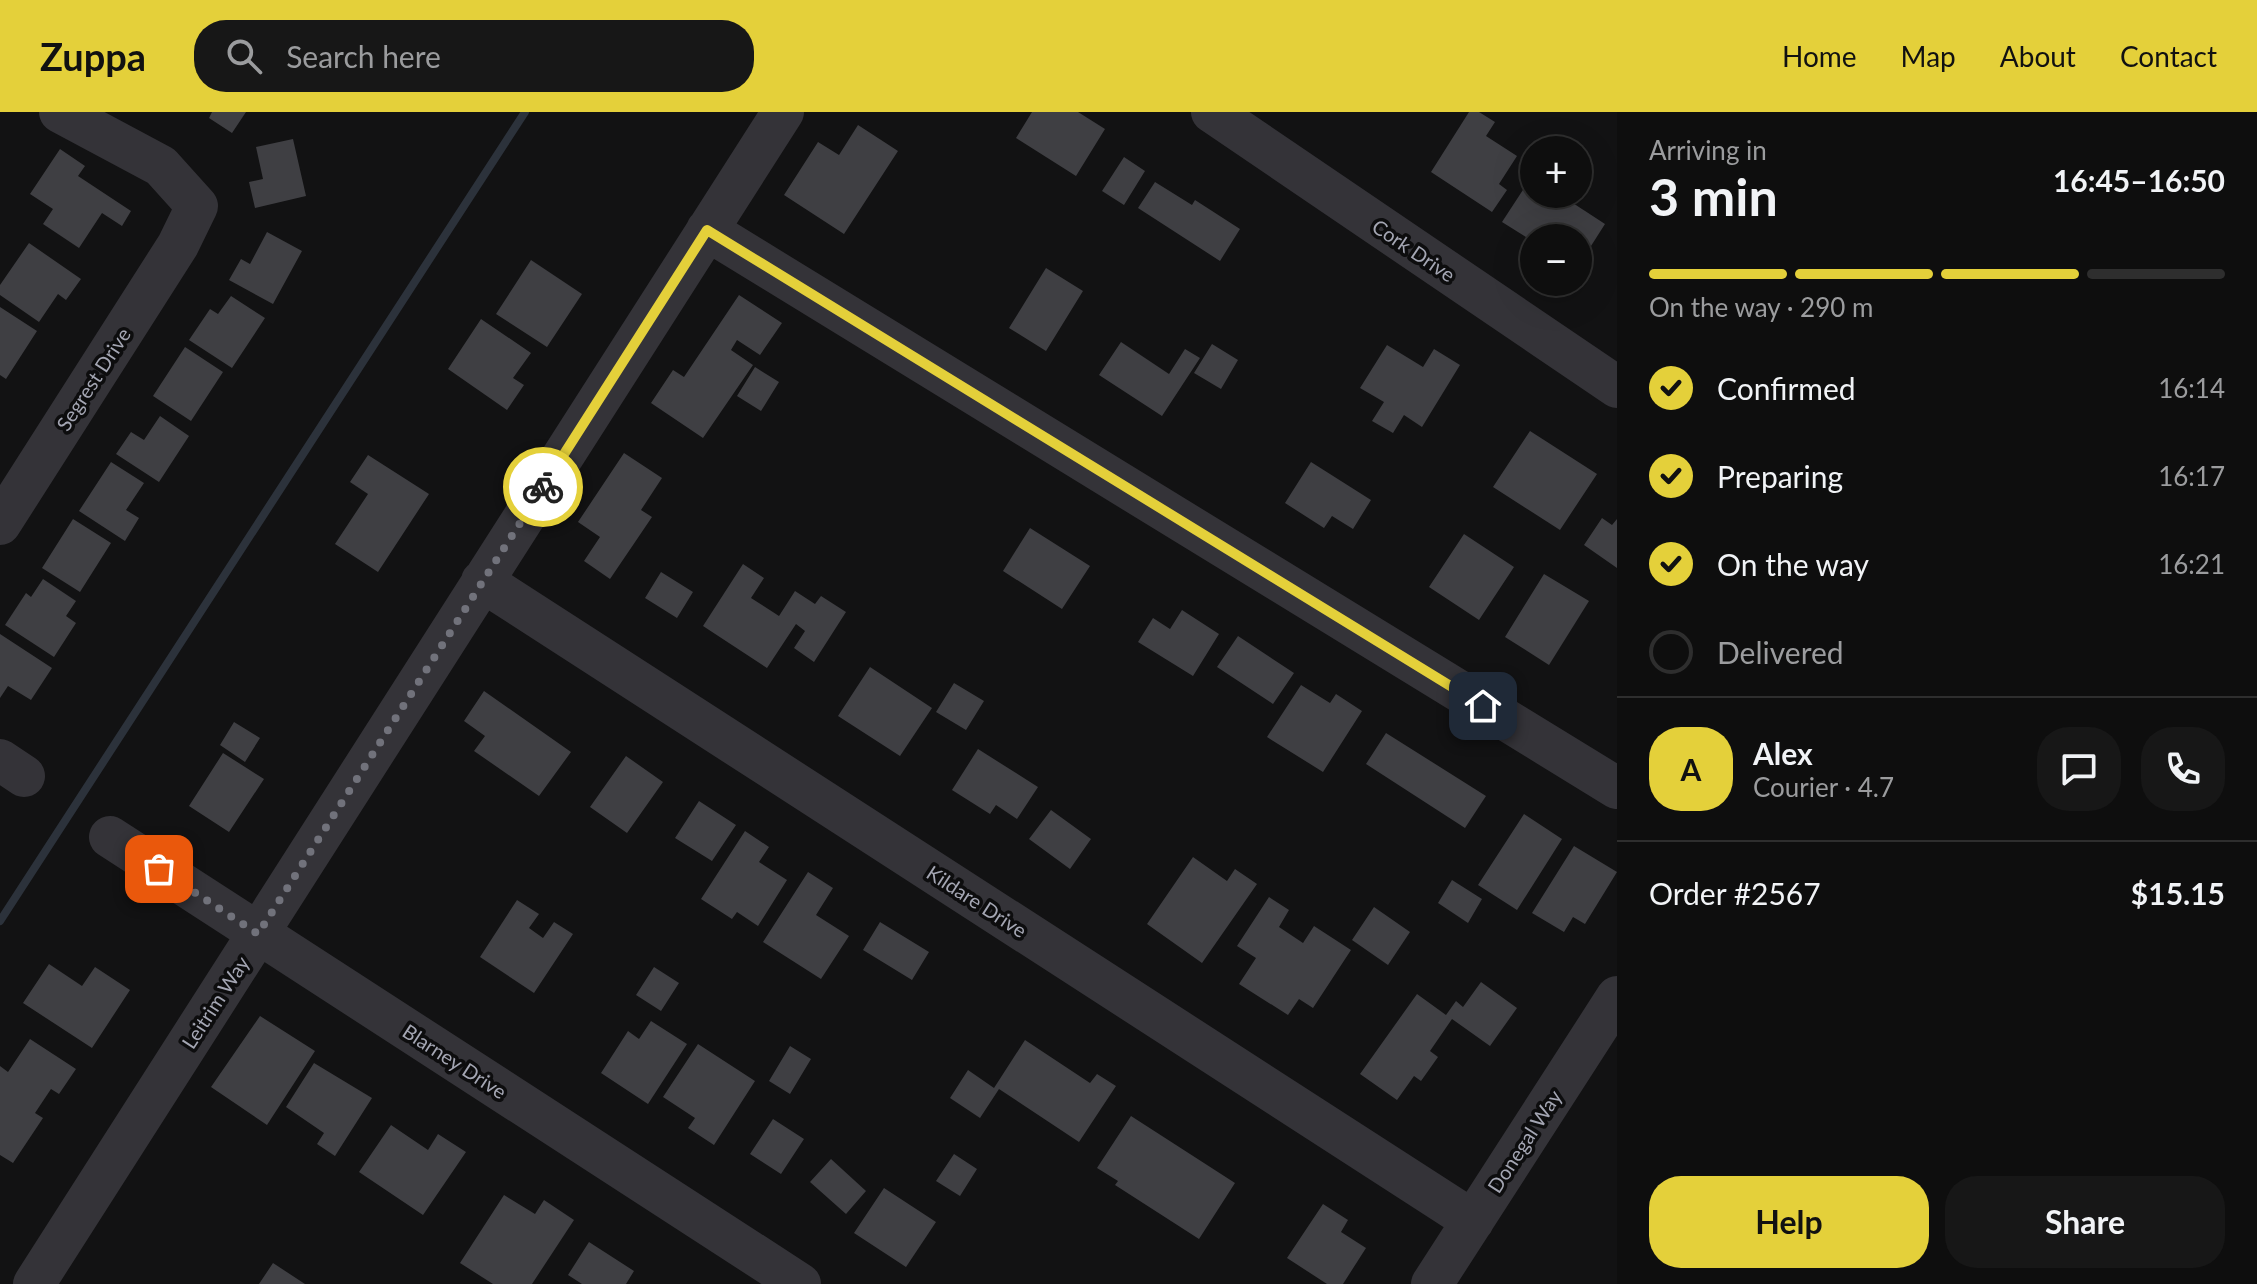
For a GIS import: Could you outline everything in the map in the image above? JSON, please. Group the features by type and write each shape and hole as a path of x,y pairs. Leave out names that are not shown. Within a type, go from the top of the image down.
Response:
{"street":[{"name":"Segrest Drive","path":"0,524 184,233 197,206 161,166 60,112"},
{"name":"Leitrim Way","path":"34,1284 783,112"},
{"name":"Cork Drive","path":"1212,112 1617,387"},
{"path":"707,230 1617,788"},
{"name":"Kildare Drive","path":"482,581 1473,1221"},
{"name":"Blarney Drive","path":"110,837 800,1284"},
{"name":"Donegal Way","path":"1432,1284 1617,997"}],"building":[{"path":"212,112 246,112 232,133 209,118"},
{"path":"1032,112 1078,112 1105,129 1076,176 1016,138"},
{"path":"1469,112 1479,112 1495,122 1486,136 1517,156 1499,184 1507,190 1492,212 1431,172"},
{"path":"858,125 898,151 844,234 784,195 818,142 839,155"},
{"path":"293,139 306,196 255,208 249,182 263,179 256,147"},
{"path":"60,149 85,166 78,176 131,211 122,226 102,213 79,248 43,224 53,209 30,194"},
{"path":"1124,157 1145,171 1124,205 1102,191"},
{"path":"1155,182 1192,205 1195,200 1240,229 1220,261 1138,208"},
{"path":"1520,194 1520,208 1580,208 1605,224 1592,244 1592,224 1520,224 1520,233 1502,222"},
{"path":"267,232 302,251 273,304 229,280 241,259 250,264"},
{"path":"29,243 81,279 66,300 58,294 39,322 0,295 0,285"},
{"path":"531,260 582,294 547,347 496,314"},
{"path":"1046,268 1083,291 1046,351 1009,328"},
{"path":"739,295 782,323 760,355 737,340 731,350 753,365 703,438 651,403 673,370 684,377"},
{"path":"231,296 265,318 232,368 189,340 210,309 218,314"},
{"path":"0,307 37,331 6,379 0,375"},
{"path":"481,319 531,353 513,378 524,385 507,410 448,369"},
{"path":"1121,342 1169,374 1185,349 1200,358 1162,416 1099,375"},
{"path":"1212,344 1238,360 1221,389 1194,373"},
{"path":"1387,345 1423,367 1434,349 1460,365 1422,427 1404,415 1393,433 1372,421 1384,402 1360,388"},
{"path":"185,347 223,372 191,421 153,396"},
{"path":"755,367 779,382 761,411 737,396"},
{"path":"160,416 189,436 159,482 116,454 131,432 144,440"},
{"path":"1530,431 1597,474 1560,530 1493,487"},
{"path":"624,453 662,478 641,510 652,517 610,579 584,561 600,537 578,522"},
{"path":"368,455 429,494 378,572 335,544 368,494 350,482"},
{"path":"111,462 144,483 126,510 139,518 125,541 79,511"},
{"path":"1311,462 1371,500 1353,529 1332,516 1324,528 1285,503"},
{"path":"1602,518 1612,525 1617,519 1617,568 1584,545"},
{"path":"73,519 111,543 80,592 42,568"},
{"path":"1030,528 1090,566 1062,609 1003,571"},
{"path":"1464,534 1514,567 1479,620 1429,587"},
{"path":"743,564 764,578 751,598 779,616 795,591 815,604 821,596 846,612 814,662 794,648 805,631 796,624 767,668 703,626"},
{"path":"661,572 693,592 677,618 645,598"},
{"path":"1544,574 1589,601 1549,665 1505,637"},
{"path":"43,579 76,601 66,616 76,623 54,657 5,625 26,593 31,597"},
{"path":"1182,610 1219,634 1193,676 1138,642 1153,618 1170,629"},
{"path":"0,634 52,668 31,700 8,686 0,698"},
{"path":"1238,636 1294,673 1273,704 1217,667"},
{"path":"870,667 932,708 900,756 838,716"},
{"path":"954,683 984,701 966,730 936,712"},
{"path":"1301,685 1330,703 1336,694 1362,711 1323,772 1267,737"},
{"path":"484,691 571,752 539,796 474,751 485,736 464,721"},
{"path":"234,722 260,738 245,762 220,745"},
{"path":"1386,733 1486,796 1465,828 1366,764"},
{"path":"978,749 1038,787 1017,819 996,805 990,814 952,790"},
{"path":"223,753 264,779 229,832 189,806"},
{"path":"626,756 663,782 627,833 590,807"},
{"path":"699,801 736,825 712,861 675,838"},
{"path":"1051,810 1091,839 1070,869 1029,839"},
{"path":"1524,814 1562,839 1517,910 1478,885"},
{"path":"745,831 769,847 759,862 787,880 758,926 737,912 732,919 701,899"},
{"path":"1574,846 1617,872 1585,924 1573,917 1564,932 1532,913"},
{"path":"1193,857 1227,881 1235,869 1257,884 1202,963 1147,924"},
{"path":"808,872 833,888 816,915 849,936 821,979 763,942"},
{"path":"1452,880 1482,899 1468,923 1438,903"},
{"path":"1269,897 1289,910 1279,927 1303,943 1314,926 1351,950 1313,1008 1299,999 1288,1015 1239,984 1256,958 1237,946"},
{"path":"517,900 539,914 529,928 543,938 554,922 573,934 534,993 480,957"},
{"path":"1374,907 1410,932 1388,965 1352,940"},
{"path":"880,922 929,952 912,980 863,950"},
{"path":"49,964 82,986 95,967 130,990 92,1048 23,1003"},
{"path":"654,967 679,983 661,1011 636,995"},
{"path":"1481,982 1517,1008 1490,1046 1452,1019 1430,1051 1438,1057 1421,1081 1414,1076 1397,1100 1360,1074 1417,994 1446,1015 1456,1001 1463,1007"},
{"path":"260,1016 315,1051 267,1125 211,1087"},
{"path":"651,1021 687,1044 648,1104 601,1073 628,1031 639,1039"},
{"path":"30,1039 76,1069 59,1094 51,1089 35,1113 43,1118 13,1163 0,1155 0,1066 8,1072"},
{"path":"1025,1040 1090,1083 1097,1074 1116,1086 1079,1142 999,1089 980,1118 950,1098 968,1070 994,1088"},
{"path":"698,1044 755,1081 714,1145 688,1128 695,1118 663,1097"},
{"path":"790,1046 811,1059 790,1094 769,1081"},
{"path":"314,1063 372,1098 335,1156 317,1144 324,1133 286,1107"},
{"path":"1131,1116 1235,1183 1199,1239 1115,1185 1118,1181 1097,1168"},
{"path":"773,1119 804,1139 781,1174 750,1154"},
{"path":"391,1125 428,1150 438,1134 466,1152 423,1215 359,1172"},
{"path":"954,1154 977,1169 960,1196 936,1181"},
{"path":"831,1159 866,1191 846,1214 810,1182"},
{"path":"884,1188 936,1222 906,1267 854,1233"},
{"path":"504,1195 535,1214 544,1200 574,1220 532,1284 493,1284 460,1263"},
{"path":"1323,1204 1348,1220 1341,1232 1366,1248 1343,1284 1327,1284 1287,1258"},
{"path":"589,1242 634,1271 626,1284 582,1284 568,1275"},
{"path":"273,1263 305,1284 259,1284"}],"waterway":[{"path":"0,921 525,112"}],"way so far":[{"path":"159,869 258,934 543,487"}],"route":[{"path":"543,487 707,230 1483,706"}]}
